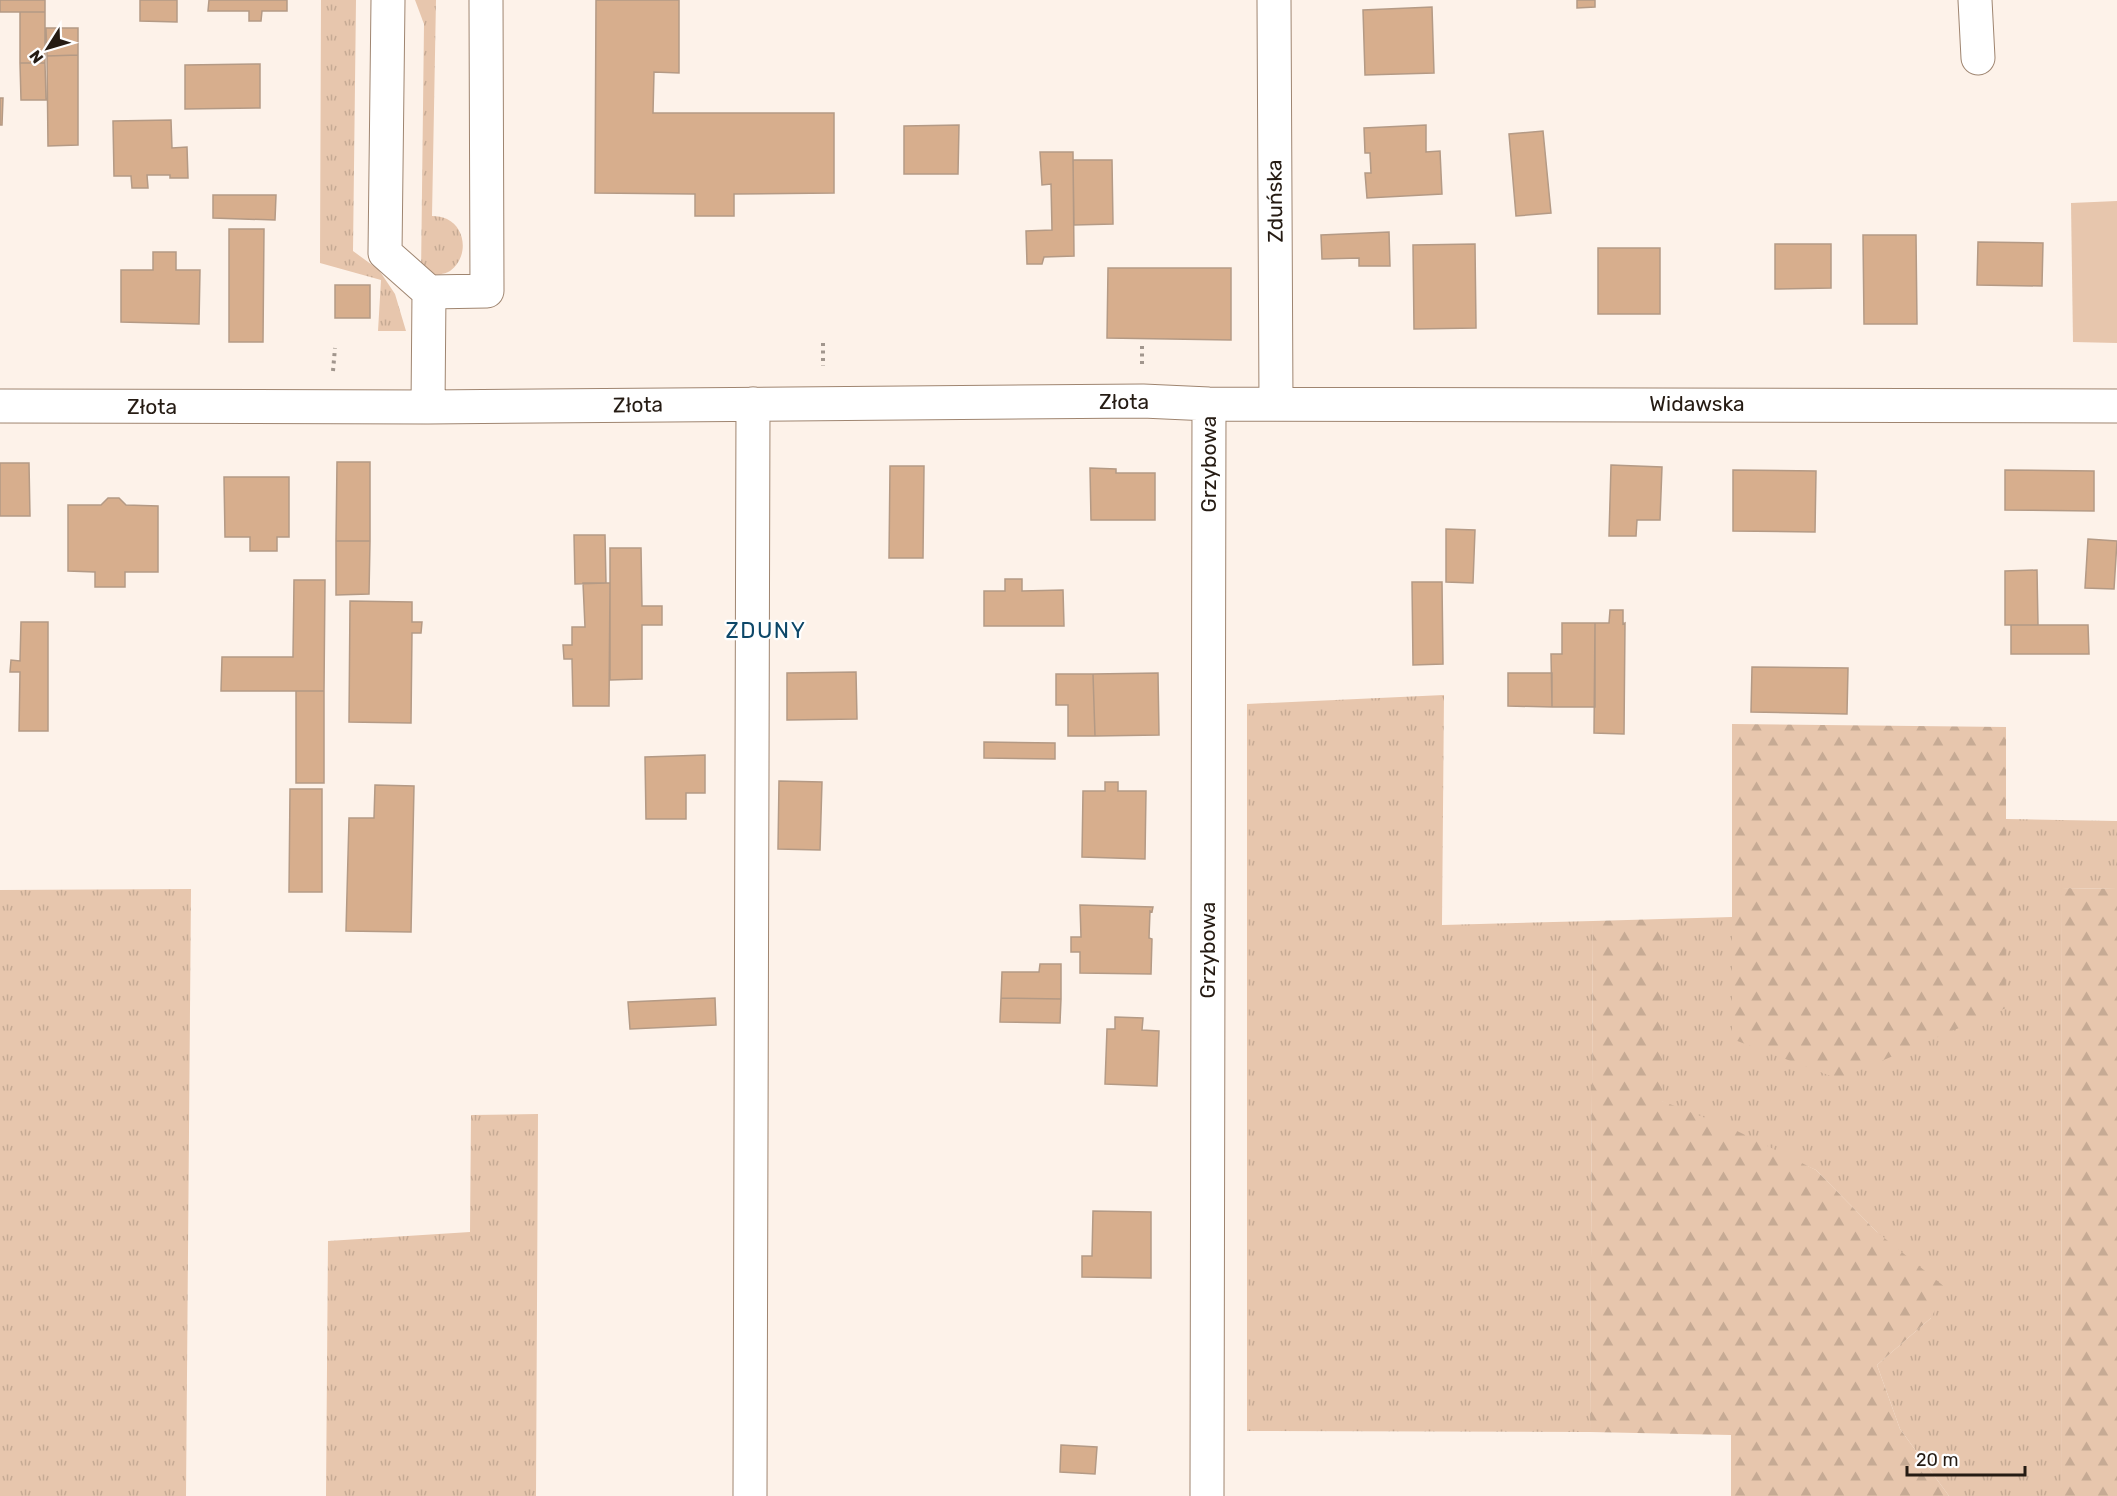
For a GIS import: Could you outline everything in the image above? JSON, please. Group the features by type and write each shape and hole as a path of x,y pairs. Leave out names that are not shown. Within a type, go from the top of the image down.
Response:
{"street":[{"path":"388,0 384,254 429,292 487,291 486,0"},
{"name":"Zduńska","path":"1274,0 1276,403"},
{"path":"1975,0 1978,58"},
{"path":"428,407 429,292"},
{"name":"Złota","path":"0,406 428,407 1143,401 1209,404 1276,403"},
{"name":"Widawska","path":"1276,403 2117,406"},
{"path":"750,1496 753,404"},
{"name":"Grzybowa","path":"1207,1496 1209,404"}],"green space":[{"path":"321,0 356,0 353,251 379,270 395,294 406,331 378,331 381,280 320,263"},
{"path":"415,0 436,0 432,216 445,218 454,224 463,244 460,259 456,265 450,271 436,275 421,275 424,24"},
{"path":"2117,201 2117,343 2073,342 2071,203"},
{"path":"1444,695 1442,925 1593,921 1590,1432 1247,1431 1247,704"},
{"path":"1732,724 2006,727 2006,1008 1839,1079 1732,1039"},
{"path":"2006,819 2117,821 2117,889 2062,888 2061,1496 1949,1496 1900,1429 1877,1365 1931,1318 1877,1232 1816,1170 1661,1101 1662,919 1732,917 1732,1038 2006,1008"},
{"path":"2062,888 2117,889 2117,1496 2061,1496"},
{"path":"191,889 186,1496 0,1496 0,890"},
{"path":"1662,919 1662,1101 1731,1128 1816,1170 1877,1232 1946,1288 1931,1318 1877,1365 1900,1429 1949,1496 1731,1496 1731,1435 1590,1432 1593,921"},
{"path":"538,1114 536,1496 326,1496 328,1241 470,1232 471,1115"}],"building":[{"path":"0,0 45,0 45,12 0,12"},
{"path":"140,0 177,0 177,22 140,21"},
{"path":"209,0 287,0 287,11 262,11 261,21 249,21 249,11 208,11"},
{"path":"596,0 679,0 679,73 654,72 653,113 834,113 834,193 734,194 734,216 695,216 695,194 595,193"},
{"path":"1577,0 1595,0 1595,7 1577,8"},
{"path":"1432,7 1434,73 1365,75 1363,10"},
{"path":"20,12 45,12 45,63 20,63"},
{"path":"46,28 78,28 78,55 47,56"},
{"path":"78,55 78,145 48,146 47,56"},
{"path":"20,63 45,63 46,100 21,100"},
{"path":"260,64 260,108 185,109 185,65"},
{"path":"0,98 3,98 2,125 0,125"},
{"path":"171,120 172,148 187,147 188,178 147,175 148,188 132,188 131,176 114,176 113,121"},
{"path":"959,125 958,174 904,174 904,126"},
{"path":"1426,125 1426,152 1440,151 1442,194 1367,198 1365,173 1371,173 1370,153 1365,153 1364,128"},
{"path":"1543,131 1551,213 1516,216 1509,134"},
{"path":"1040,152 1073,152 1074,256 1044,257 1042,264 1027,264 1026,231 1052,230 1051,184 1042,185"},
{"path":"1073,160 1112,160 1113,224 1074,225"},
{"path":"213,195 276,195 275,220 213,218"},
{"path":"229,229 264,229 263,342 229,342"},
{"path":"1389,232 1390,266 1359,266 1359,258 1322,259 1321,235"},
{"path":"1863,235 1916,235 1917,324 1864,324"},
{"path":"1978,242 2043,243 2042,286 1977,285"},
{"path":"1475,244 1476,328 1414,329 1413,245"},
{"path":"1775,244 1831,244 1831,288 1775,289"},
{"path":"1598,248 1660,248 1660,314 1598,314"},
{"path":"153,252 176,252 176,270 200,270 199,324 121,322 121,270 153,270"},
{"path":"1108,268 1231,268 1231,340 1107,338"},
{"path":"335,285 370,285 370,318 335,318"},
{"path":"337,462 370,462 370,541 336,541"},
{"path":"0,463 29,463 30,516 0,516"},
{"path":"1611,465 1662,467 1660,520 1637,520 1636,536 1609,536"},
{"path":"890,466 924,466 923,558 889,558"},
{"path":"1090,468 1116,469 1116,473 1155,473 1155,520 1091,520"},
{"path":"1733,470 1816,471 1815,532 1733,531"},
{"path":"2005,470 2094,471 2094,511 2005,510"},
{"path":"224,477 289,477 289,537 277,537 277,551 250,551 250,537 225,537"},
{"path":"108,498 119,498 126,505 158,506 158,572 125,572 125,587 95,587 95,572 68,571 68,505 101,505"},
{"path":"1446,529 1475,530 1473,583 1446,582"},
{"path":"574,535 605,535 606,583 575,584"},
{"path":"2088,539 2117,541 2114,589 2085,588"},
{"path":"336,541 370,541 369,594 336,595"},
{"path":"610,548 641,548 642,606 662,606 662,625 642,625 642,679 610,680"},
{"path":"2037,570 2038,625 2005,625 2005,571"},
{"path":"1005,579 1022,579 1022,591 1063,590 1064,626 984,626 984,591 1005,591"},
{"path":"294,580 325,580 324,691 221,691 222,657 293,657"},
{"path":"1412,582 1442,582 1443,664 1413,665"},
{"path":"583,583 610,583 609,706 573,706 572,659 564,659 563,645 572,645 572,627 585,627"},
{"path":"350,601 412,602 412,622 422,622 421,633 412,633 411,723 349,722"},
{"path":"1610,610 1623,610 1623,624 1625,623 1624,734 1594,733 1595,623 1609,623"},
{"path":"21,622 48,622 48,731 19,731 20,672 10,672 11,660 20,661"},
{"path":"1562,623 1595,623 1595,707 1552,707 1551,654 1562,654"},
{"path":"2011,625 2088,625 2089,654 2011,654"},
{"path":"1752,667 1848,668 1847,714 1751,712"},
{"path":"856,672 857,719 787,720 787,673"},
{"path":"1158,673 1159,735 1095,736 1093,674"},
{"path":"1508,673 1552,673 1552,707 1508,706"},
{"path":"1056,674 1093,674 1095,736 1068,736 1068,705 1056,705"},
{"path":"296,691 324,691 324,783 296,783"},
{"path":"984,742 1055,743 1055,759 984,758"},
{"path":"705,755 705,793 686,793 686,819 646,819 645,757"},
{"path":"779,781 822,782 820,850 778,849"},
{"path":"1105,782 1118,782 1118,791 1146,791 1145,859 1082,857 1083,791 1105,791"},
{"path":"375,785 414,786 411,932 346,931 349,818 374,818"},
{"path":"290,789 322,789 322,892 289,892"},
{"path":"1080,905 1153,907 1152,912 1150,911 1149,938 1152,939 1151,974 1080,973 1080,952 1071,952 1071,937 1081,937"},
{"path":"1040,964 1061,964 1061,999 1001,998 1002,972 1039,972"},
{"path":"715,998 716,1025 630,1029 628,1002"},
{"path":"1001,998 1061,999 1060,1023 1000,1022"},
{"path":"1115,1017 1143,1018 1142,1030 1159,1031 1157,1086 1105,1084 1107,1029 1115,1029"},
{"path":"1093,1211 1151,1212 1151,1278 1082,1277 1082,1256 1092,1256"},
{"path":"1061,1445 1097,1447 1095,1474 1060,1472"}],"district":[{"name":"ZDUNY","path":"766,630"}]}
